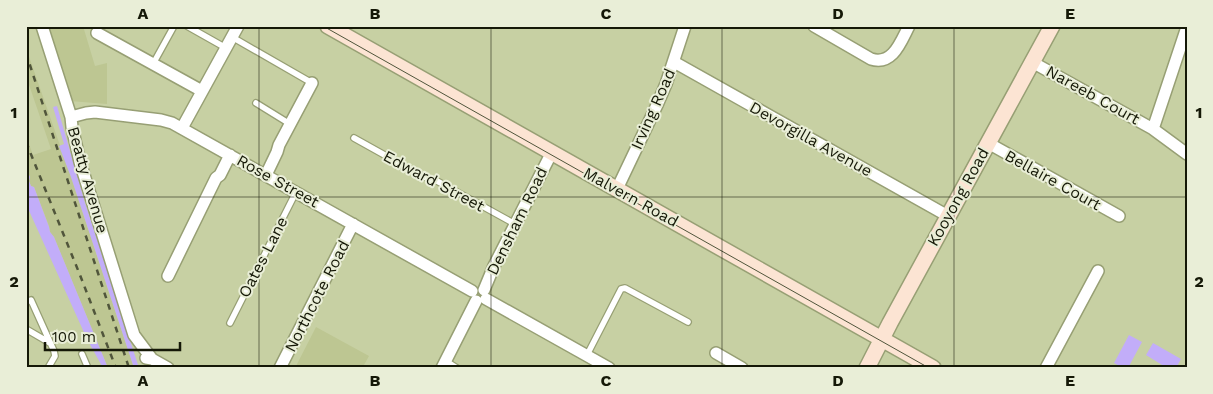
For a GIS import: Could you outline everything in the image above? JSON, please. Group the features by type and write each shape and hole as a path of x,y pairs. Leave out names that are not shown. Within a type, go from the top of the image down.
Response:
{"main road":[{"name":"Malvern Road","path":"328,26 933,368"},
{"name":"Kooyong Road","path":"867,368 1052,26"}],"street":[{"name":"Beatty Avenue","path":"42,26 70,117 80,162 134,335 133,341 140,349 150,354 152,359 168,368"},
{"path":"182,128 238,26"},
{"name":"Irving Road","path":"617,189 666,84 685,26"},
{"path":"814,26 871,59 881,60 892,56 909,26"},
{"name":"Nareeb Court","path":"1153,129 1187,27"},
{"path":"99,30 152,64 202,91"},
{"name":"Devorgilla Avenue","path":"674,62 948,216"},
{"name":"Nareeb Court","path":"1032,62 1153,129 1187,154"},
{"path":"266,175 279,145 312,83"},
{"name":"Rose Street","path":"70,117 91,112 167,121 609,368"},
{"name":"Bellaire Court","path":"988,143 1119,216"},
{"name":"Densham Road","path":"444,364 552,152"},
{"path":"168,276 216,178 230,155"},
{"name":"Northcote Road","path":"280,368 353,224"},
{"path":"1046,368 1098,271"},
{"path":"716,353 742,368"}],"lane":[{"path":"152,64 174,26"},
{"path":"187,26 226,48"},
{"path":"232,37 312,83"},
{"path":"256,103 290,124"},
{"name":"Edward Street","path":"354,138 515,224"},
{"name":"Oates Lane","path":"230,323 296,192"},
{"path":"587,355 621,289 625,288 688,322"},
{"path":"26,302 31,300 55,354 48,368"},
{"path":"26,329 50,343"},
{"path":"82,354 88,368"},
{"path":"444,364 457,368"}],"shaded area":[{"path":"48,26 83,26 95,66 107,63 107,104 70,101"},
{"path":"26,48 134,368 108,368 54,237 50,232 34,187 31,186 29,181 30,177 26,169 26,136 33,155 51,149 26,76"},
{"path":"57,106 85,203 139,368 134,368 59,146 64,144 53,107"},
{"path":"26,169 30,177 31,186 34,187 50,232 54,237 108,368 103,368 87,339 26,204"},
{"path":"316,327 369,356 364,365 369,368 295,368"},
{"path":"1129,335 1142,342 1128,368 1123,368 1114,363"},
{"path":"1153,343 1181,359 1176,368 1167,368 1146,355"}],"tram line":[{"path":"323,26 929,368"}],"railway":[{"path":"26,53 129,368"},
{"path":"26,142 116,368"}]}
